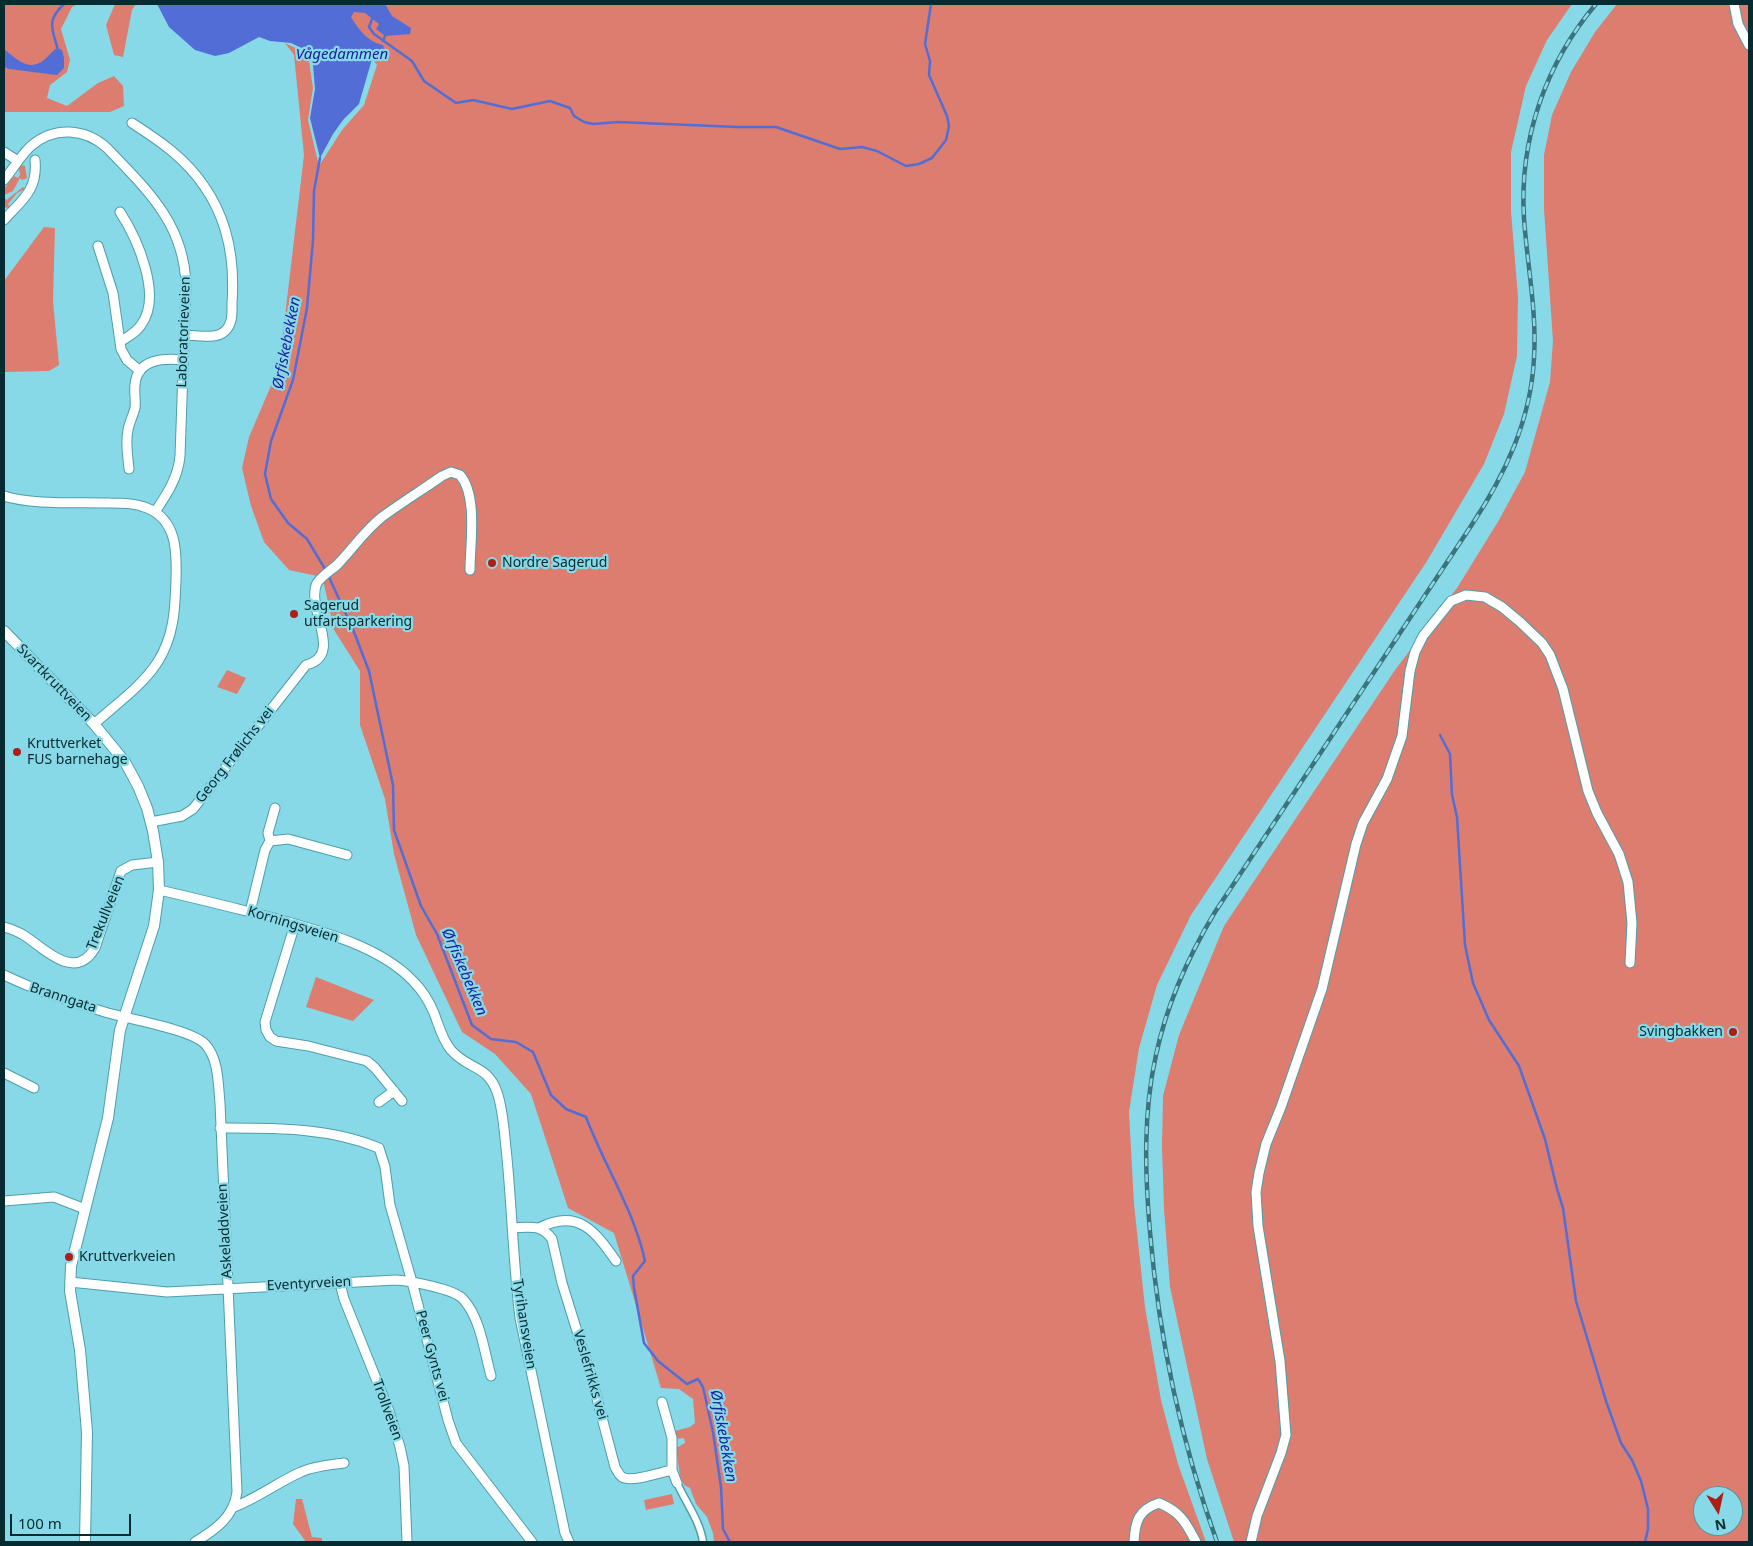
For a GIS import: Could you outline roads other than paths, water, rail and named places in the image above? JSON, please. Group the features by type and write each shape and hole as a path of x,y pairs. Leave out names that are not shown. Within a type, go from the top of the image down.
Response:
{"street":[{"path":"1734,4 1738,24 1749,45"},
{"path":"132,124 176,154 200,180 218,210 230,247 233,287 230,326 219,335 184,335"},
{"name":"Laboratorieveien","path":"4,180 27,150 40,140 60,132 81,133 98,141 107,148 162,210 177,238 184,259 186,276 180,463 173,483 155,512"},
{"path":"4,152 18,161"},
{"path":"4,220 31,191 36,176 34,160"},
{"path":"120,212 133,234 141,254 149,302 141,327 120,342"},
{"path":"98,246 113,293 120,342 124,356 140,371"},
{"path":"129,469 128,431 134,411 135,382 140,371 156,360 170,358 183,360"},
{"name":"Georg Frølichs vei","path":"151,822 182,816 193,809 306,665 316,660 324,645 324,636 314,599 315,589 319,581 337,565 362,536 382,517 442,476 451,472 460,474 468,489 473,529 470,570"},
{"path":"4,496 33,500 128,504 146,508 155,512 168,526 175,542 176,604 172,629 166,646 153,669 94,724"},
{"path":"1251,1542 1262,1501 1286,1435 1280,1361 1258,1226 1256,1192 1259,1173 1266,1144 1281,1107 1322,989 1356,844 1363,824 1387,779 1402,736 1410,671 1415,652 1423,636 1440,614 1451,601 1458,597 1466,595 1485,597 1502,607 1542,643 1550,655 1563,690 1588,791 1597,813 1619,854 1628,882 1632,923 1630,963"},
{"name":"Svartkruttveien","path":"4,631 110,742 130,771 141,792 151,822 158,862 159,890 156,915 152,936 124,1016"},
{"path":"250,912 265,850 270,842 268,833 275,808"},
{"path":"270,842 288,839 347,856"},
{"name":"Trekullveien","path":"4,927 26,937 56,959 67,963 82,960 94,948 121,872 132,865 158,862"},
{"name":"Korningsveien","path":"159,890 322,931 370,952 395,966 413,981 425,996 434,1012 445,1042 452,1052 463,1062 483,1070 492,1081 500,1102"},
{"path":"295,924 265,1022 266,1030 270,1037 276,1041 308,1046 367,1061 402,1101"},
{"name":"Branngata","path":"4,975 52,995 124,1016"},
{"path":"84,1542 88,1434 82,1366 72,1308 70,1282 73,1258 108,1118 118,1042 124,1016"},
{"name":"Askeladdveien","path":"124,1016 188,1034 206,1045 212,1055 217,1074 237,1479 234,1506"},
{"path":"4,1073 34,1088"},
{"path":"379,1102 394,1091"},
{"name":"Tyrihansveien","path":"500,1102 508,1164 520,1318 569,1542"},
{"name":"Peer Gynts vei","path":"220,1128 276,1128 318,1131 379,1148 385,1167 390,1205 448,1420 456,1443 532,1542"},
{"path":"4,1201 54,1197 85,1209"},
{"path":"513,1228 540,1228 550,1222 564,1219 574,1220 585,1226 603,1242 616,1261"},
{"name":"Veslefrikks vei","path":"540,1228 548,1233 555,1248 562,1282 591,1376 615,1467 623,1478 634,1479 672,1470"},
{"name":"Eventyrveien","path":"70,1282 158,1292 396,1280 412,1282 434,1287 462,1298 475,1317 491,1376"},
{"name":"Trollveien","path":"340,1283 344,1299 389,1411 400,1447 404,1466 407,1542"},
{"path":"662,1402 672,1438 672,1470 686,1503 701,1528 704,1542"},
{"path":"195,1542 223,1521 234,1506 250,1501 276,1484 303,1471 344,1463"},
{"path":"1134,1542 1139,1516 1144,1510 1159,1503 1180,1515 1196,1542"}],"water":[{"name":"Vågedammen","path":"157,4 385,4 392,16 411,28 410,34 385,36 376,29 379,24 365,13 354,12 351,17 361,31 368,38 383,45 385,51 383,55 372,59 359,104 343,120 320,158 310,118 315,89 312,53 291,43 270,41 259,37 229,53 215,56 195,50 169,27"},
{"path":"57,48 62,50 64,68 57,75 4,67 4,49 23,63 34,65 45,59"}],"waterway":[{"name":"Ørfiskebekken","path":"58,50 52,25 55,15 64,4"},
{"path":"372,19 369,27 374,34 412,61 424,81 456,103 473,100 512,109 550,101 570,108 574,116 584,122 593,124 618,122 776,127 840,149 862,147 877,151 906,166 919,164 932,158 946,140 949,126 947,116 929,75 930,61 925,44 931,4"},
{"path":"383,41 385,36"},
{"name":"Ørfiskebekken","path":"320,158 314,191 313,240 307,308 293,380 271,441 265,474 271,499 288,523 307,539 325,569"},
{"name":"Ørfiskebekken","path":"329,577 369,671 393,785 394,830 421,906 437,934 472,1025 491,1039 516,1042 533,1052 551,1095 566,1109 586,1117 634,1224 645,1261 633,1276 644,1343 658,1361 687,1384 698,1379 703,1387 713,1432 721,1487 723,1529 730,1542"},
{"path":"1440,735 1450,754 1452,795 1457,817 1465,945 1473,983 1489,1020 1519,1066 1545,1139 1563,1208 1576,1301 1606,1401 1621,1443 1632,1460 1641,1481 1648,1509 1648,1529 1645,1542"}],"railway":[{"path":"1217,1542 1182,1428 1173,1389 1154,1272 1148,1210 1146,1143 1149,1099 1156,1055 1172,999 1187,963 1215,912 1471,526 1495,487 1514,446 1528,403 1532,381 1535,340 1524,218 1526,160 1531,131 1539,104 1563,51 1578,27 1596,4"}],"place":[{"name":"Nordre Sagerud","path":"492,563"},
{"name":"Sagerud utfartsparkering","path":"294,614"},
{"name":"Kruttverket FUS barnehage","path":"17,752"},
{"name":"Svingbakken","path":"1733,1032"},
{"name":"Kruttverkveien","path":"69,1257"}]}
